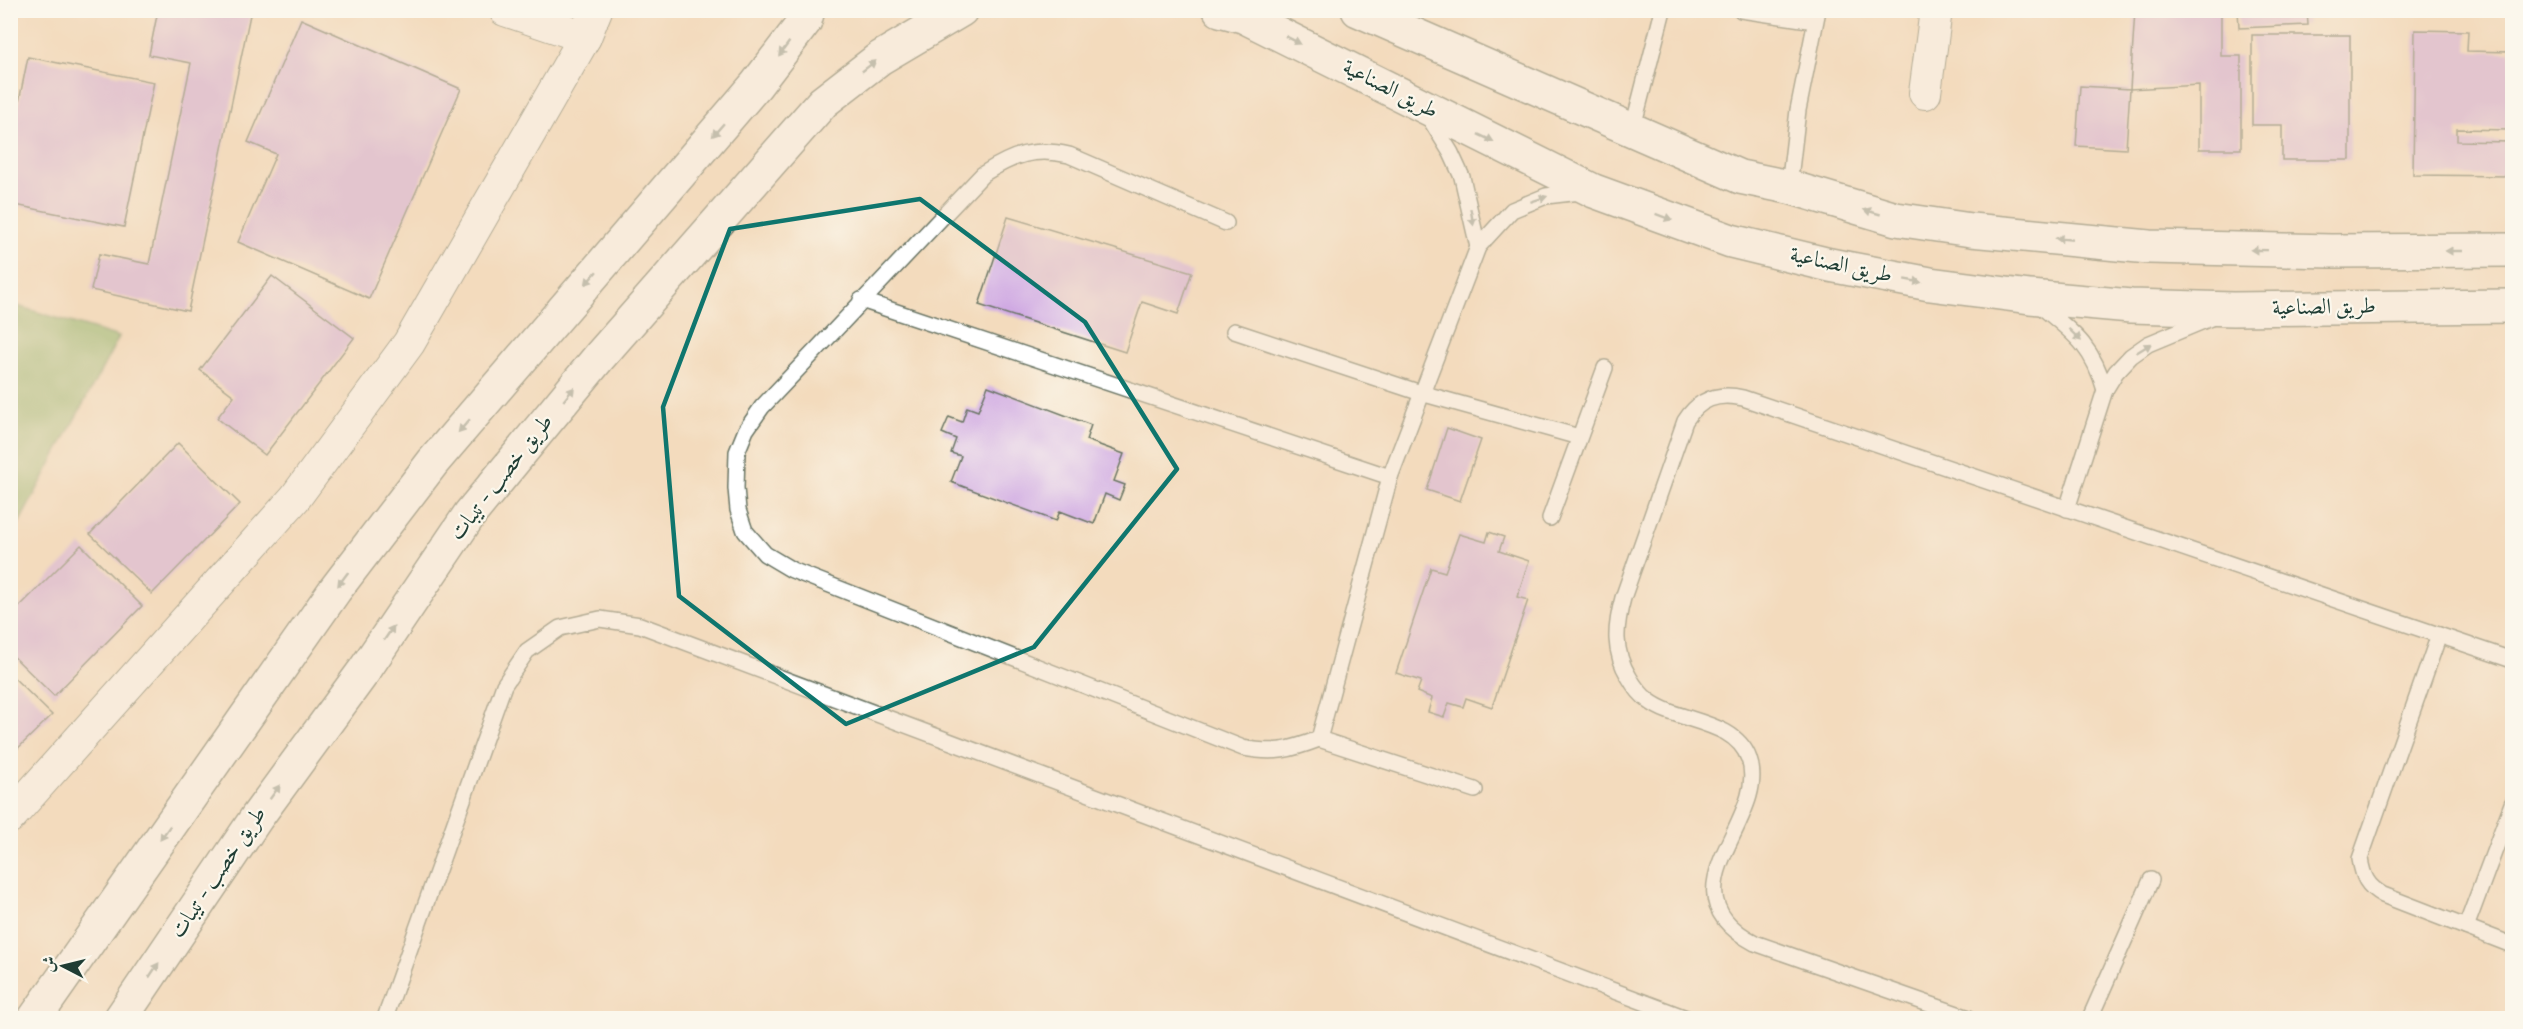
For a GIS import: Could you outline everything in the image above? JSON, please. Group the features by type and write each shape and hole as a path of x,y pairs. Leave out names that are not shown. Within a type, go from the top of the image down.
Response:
{"highway":[{"path":"35,1018 335,590 398,507 433,462 756,86 805,21 808,10"},
{"name":"طريق خصب - تيبات","path":"121,1018 257,817 364,671 470,513 600,356 823,102 880,58 961,10"},
{"name":"طريق الصناعية","path":"1220,10 1243,16 1594,191 1731,242 1929,284 2030,297 2131,306 2233,309 2512,306"},
{"path":"1358,10 1740,177 1789,187 1896,219 1971,230 2149,247 2331,251 2512,250"}],"street":[{"path":"10,817 295,498 409,343 590,24 505,10"},
{"path":"1925,93 1936,10"}],"lane":[{"path":"1632,131 1663,10"},
{"path":"1741,10 1817,16 1798,110 1789,187"},
{"path":"1423,107 1451,153 1462,177 1478,247"},
{"path":"1226,223 1069,155 1047,150 1007,159 983,174 861,300 762,407 746,430 736,452 738,510 745,531 765,554 792,570 1244,748 1266,753 1289,750 1319,739 1475,790"},
{"path":"1319,739 1390,477 1478,247 1512,210 1528,202 1564,193 1594,191"},
{"path":"2030,297 2076,335 2090,351 2105,390"},
{"path":"861,300 1390,477"},
{"path":"2067,509 2105,390 2116,372 2131,356 2148,344 2233,309"},
{"path":"1234,331 1421,393 1579,436"},
{"path":"1550,518 1605,368"},
{"path":"1969,1018 1755,943 1737,934 1723,918 1716,899 1716,878 1753,781 1749,758 1735,739 1715,728 1670,712 1650,701 1634,685 1622,666 1616,644 1617,620 1685,421 1692,409 1703,401 1716,396 1729,395 1743,398 2512,660"},
{"path":"385,1018 504,685 527,651 560,628 600,619 640,625 1686,1018"},
{"path":"2439,636 2360,859 2362,874 2370,887 2383,895 2512,945"},
{"path":"2466,927 2512,804"},
{"path":"2090,1018 2151,880"}],"highlighted area":[{"path":"920,199 1085,322 1177,469 1034,647 846,724 679,596 663,407 730,229"}],"green space":[{"path":"10,304 119,337 11,538"}],"building":[{"path":"158,10 251,10 188,311 91,290 99,254 149,264 191,63 149,55"},
{"path":"2135,10 2221,10 2221,56 2241,56 2241,149 2199,149 2199,85 2130,89"},
{"path":"2238,10 2307,10 2308,25 2239,28"},
{"path":"301,19 461,89 369,299 238,242 276,154 248,142"},
{"path":"2415,30 2468,31 2467,51 2511,52 2511,130 2457,129 2457,141 2512,142 2512,176 2413,175"},
{"path":"2252,35 2350,35 2350,160 2282,160 2282,125 2252,125"},
{"path":"28,57 154,82 124,227 10,204 10,146"},
{"path":"2080,86 2130,89 2126,149 2076,146"},
{"path":"1008,217 1192,272 1178,314 1142,302 1125,352 979,305"},
{"path":"272,276 354,338 265,455 217,418 234,396 200,370"},
{"path":"988,386 1091,425 1086,440 1124,454 1114,481 1125,485 1119,500 1105,494 1094,524 1060,511 1056,521 951,482 961,456 951,453 956,439 942,433 949,417 962,422 967,407 978,411"},
{"path":"1447,428 1481,440 1460,501 1427,490"},
{"path":"178,443 240,504 152,594 90,534"},
{"path":"1489,532 1504,537 1499,551 1529,561 1517,597 1528,600 1492,707 1466,698 1463,707 1449,703 1444,717 1428,712 1432,698 1417,692 1421,681 1396,673 1431,568 1445,572 1459,534 1486,542"},
{"path":"81,545 142,606 54,696 10,653 10,616"},
{"path":"10,674 52,715 10,756"}]}
